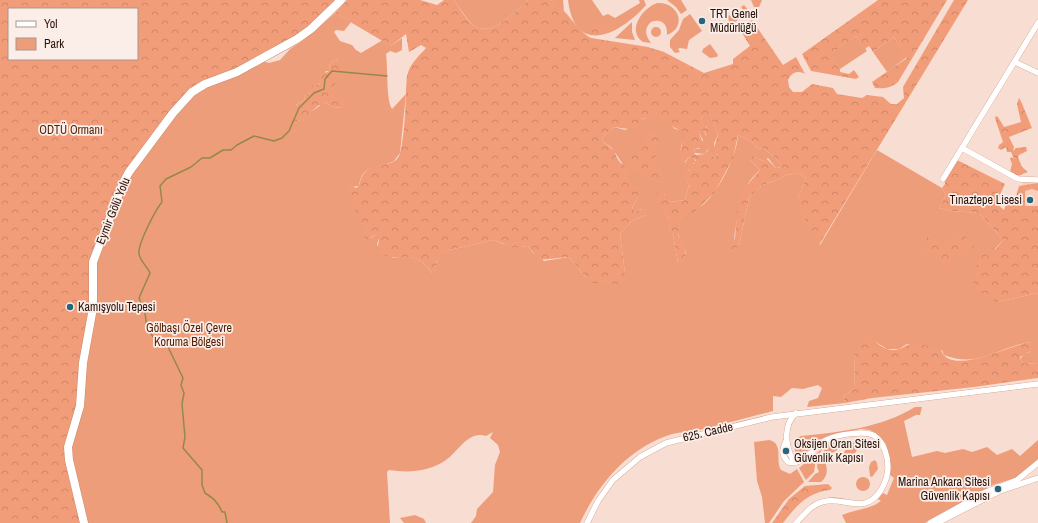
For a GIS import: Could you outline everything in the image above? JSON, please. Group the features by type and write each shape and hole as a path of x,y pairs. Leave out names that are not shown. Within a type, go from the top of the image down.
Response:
{"street":[{"name":"Eymir Gölü Yolu","path":"84,523 68,460 68,448 80,406 83,364 91,323 94,293 93,262 123,183 129,172 173,113 192,92 205,84 237,72 297,39 311,29 341,0"},
{"path":"943,179 1038,23"},
{"path":"1015,62 1038,73"},
{"path":"962,148 1018,179 1038,180"},
{"name":"625. Cadde","path":"587,523 598,501 613,480 631,463 654,448 680,438 772,417 797,413 1038,384"},
{"path":"796,523 811,508 822,502 860,504 869,502 877,496 885,483 888,469 882,444 875,436 865,432 828,439 797,462 793,460 786,441 788,426 797,413"},
{"path":"930,523 986,492 1017,480 1038,463"},
{"path":"1029,470 1030,476 1036,478"},
{"path":"937,523 1000,491 1036,478"}],"shaded area":[{"name":"Tınaztepe Lisesi","path":"1023,180 1038,180 1038,221 1022,211"}],"green space":[{"name":"Gölbaşı Özel Çevre Koruma Bölgesi","path":"0,0 216,0 262,61 269,63 280,60 290,49 305,39 335,13 351,22 344,31 336,30 334,32 340,41 352,45 361,53 382,40 391,46 402,38 402,50 396,53 390,51 386,54 388,91 392,109 406,94 400,153 394,161 367,170 363,174 359,186 352,187 371,238 375,235 379,238 377,245 393,258 411,257 419,260 432,273 438,259 449,250 494,240 503,244 520,247 528,246 533,253 544,261 569,257 586,278 625,273 620,234 632,221 646,215 642,209 635,211 632,207 638,198 625,177 622,163 612,148 602,141 603,137 614,127 625,130 641,119 655,117 667,120 675,129 692,132 682,143 680,152 685,163 689,157 694,159 696,162 688,167 690,170 688,171 687,182 690,184 685,200 670,202 665,199 664,193 664,212 669,220 669,227 673,235 678,263 686,254 678,234 682,216 704,204 716,191 731,162 738,135 751,141 757,148 765,149 782,167 776,168 768,158 763,161 753,156 750,160 760,170 753,177 744,191 738,214 733,244 739,246 749,198 763,185 786,175 800,173 806,178 798,198 820,245 877,150 942,188 946,195 939,208 951,211 979,213 1003,240 995,249 997,302 1038,293 1038,364 1024,363 1020,359 1024,354 1030,352 1030,342 988,356 967,360 956,359 944,355 942,350 907,344 899,349 887,349 874,341 855,353 854,389 843,396 845,403 807,407 809,401 818,398 822,388 818,385 803,389 792,388 781,397 773,396 773,411 699,430 672,434 656,440 629,458 606,481 596,494 580,523 471,523 476,516 477,509 493,492 495,465 500,452 498,445 490,438 493,432 486,436 474,436 446,460 433,467 418,471 389,470 387,472 390,523 0,523","holes":["337,59 339,67 332,89 337,96 342,99 343,108 333,107 325,102 298,121 296,105 304,100 305,96 311,92 311,87 313,85 320,83 326,71 329,71 330,63"]},
{"name":"ODTÜ Ormanı","path":"0,0 341,0 302,36 201,86 134,165 97,250 81,392 69,440 84,523 0,523"},
{"path":"347,0 420,0 437,5 444,0 454,0 470,23 481,28 488,29 503,22 528,0 550,0 560,7 585,34 591,38 648,47 664,52 704,73 733,64 733,59 750,46 741,31 744,26 752,20 783,65 796,57 805,74 795,72 791,75 788,80 789,87 793,92 802,92 812,84 833,88 837,94 862,98 867,95 883,97 891,104 897,104 904,98 903,87 954,0 968,0 819,245 802,213 798,198 806,178 800,173 786,175 763,185 749,198 739,246 731,253 729,251 735,238 738,203 744,189 760,170 750,160 750,157 753,156 763,161 766,158 776,168 782,167 765,149 757,148 751,141 738,135 733,158 715,192 693,214 689,212 681,218 682,221 678,235 684,246 686,254 684,262 681,266 678,263 673,235 669,227 669,220 661,208 657,191 660,189 670,202 685,200 690,185 684,178 683,173 686,170 690,171 687,165 689,163 694,164 696,160 689,157 684,163 674,151 681,150 682,143 691,132 679,130 667,122 657,119 641,119 640,124 631,128 625,129 614,127 603,137 602,141 615,151 618,160 629,171 625,177 639,191 638,198 632,207 635,211 642,209 645,211 646,215 632,221 620,234 625,273 618,284 593,283 586,278 569,257 539,260 528,246 514,248 494,240 449,250 436,262 438,270 432,273 418,259 411,257 385,256 377,251 379,240 375,235 366,240 364,239 366,230 348,197 347,187 350,185 356,188 359,186 362,176 367,170 378,165 395,161 399,156 405,113 407,75 413,63 426,48 421,45 409,52 406,34 391,46 335,13","holes":["703,115 710,116 718,134 713,152 717,154 717,156 713,157 709,149 705,154 696,155 694,153 695,148 700,148 703,143 699,133 700,130 704,131 708,138 712,135 706,127 710,125 709,120 701,120"]},
{"path":"454,0 528,0 503,22 488,29 473,25 465,17"},
{"path":"550,0 563,0 564,11 552,1"},
{"path":"568,0 592,0 603,16 608,14 615,18 640,3 639,0 644,0 646,5 624,25 612,32 600,35 589,35 579,29 572,18"},
{"path":"667,0 681,0 687,10 681,14 676,7"},
{"path":"751,0 762,0 759,7 754,7"},
{"path":"878,0 947,0 898,82 887,88 875,88 872,82 907,58 894,37 873,52 869,46 865,49 856,36 830,54 840,69 840,72 849,74 854,70 859,77 856,79 811,71 802,54"},
{"path":"657,3 664,3 675,10 679,20 678,26 674,31 667,35 665,25 661,21 651,22 646,29 646,32 651,43 643,42 638,37 636,32 638,20 642,14"},
{"path":"744,5 750,12 735,22 729,22 728,16 729,15 731,17 743,10 741,7"},
{"path":"690,14 702,31 689,40 687,49 680,48 678,49 680,52 675,53 670,47 670,40 679,30 683,19"},
{"path":"615,21 617,26 611,31 599,34 587,30 590,28 596,28 603,23 609,28"},
{"path":"632,22 632,32 635,40 615,38"},
{"path":"654,27 658,27 660,28 660,36 654,37 651,34 651,30"},
{"path":"856,36 867,51 840,69 829,54"},
{"path":"894,37 907,57 887,72 873,52"},
{"path":"710,44 718,55 717,57 710,58 702,52 703,49"},
{"path":"337,59 342,73 332,89 338,96 342,96 343,99 349,101 348,104 343,108 333,107 325,102 322,107 319,105 314,109 309,118 297,121 292,126 289,125 296,105 304,100 305,96 311,92 310,87 320,83 321,75 329,71 330,63"},
{"path":"1019,98 1032,128 1009,137 1014,147 1013,151 1016,148 1026,147 1027,151 1018,157 1022,167 1028,172 1018,175 1010,172 1012,164 1010,159 1011,157 1014,159 1011,152 1007,152 1006,147 1001,150 998,148 1003,142 995,118 996,116 998,117 1004,127 1021,122 1017,104"},
{"path":"703,115 710,115 718,134 714,144 717,156 713,157 708,149 705,154 694,153 695,148 699,149 703,140 699,133 700,129 704,131 706,136 707,125 704,120 701,120"},
{"path":"655,130 660,133 658,141 660,146 654,150 656,156 655,160 662,172 664,183 651,181 642,169 633,172 629,166 631,157 642,149 648,135"},
{"path":"957,160 1005,184 996,203 1004,210 1007,201 1014,203 1019,186 1038,183 1038,191 1032,189 1025,191 1025,206 1038,206 1038,293 997,302 983,295 973,284 978,260 988,248 996,249 1003,240 979,213 951,211 939,208 946,195 942,188 945,184 945,180"},
{"path":"962,233 965,234 968,245 973,244 974,247 968,249 965,254 955,251 949,265 937,265 936,256 934,254 921,254 920,249 927,247 927,237 930,235 937,241 938,247 941,247"},
{"path":"869,334 874,341 890,350 899,349 917,343 930,347 939,347 944,355 951,360 961,361 986,356 1031,342 1034,349 1020,357 1020,359 1024,363 1038,364 1038,378 974,387 872,398 845,403 843,396 854,389 855,353 866,335"},
{"path":"915,407 922,407 920,415 916,415 904,421 912,457 937,451 945,453 963,449 972,452 987,447 997,455 1012,449 1020,456 1038,440 1038,459 1018,477 993,485 925,523 846,523 842,515 872,506 881,501 878,499 883,493 887,495 894,478 890,475 890,462 886,444 878,435 870,430 861,429 830,435 820,440 799,458 796,455 794,445 795,439 801,436 860,428 888,420"},
{"path":"845,439 836,451 829,454 825,460 827,472 824,479 821,482 808,482 815,474 819,472 817,467 818,459 829,443"},
{"path":"769,440 774,442 778,448 779,466 781,470 790,474 797,469 804,482 784,501 769,523 765,523 762,497 757,481 754,442"},
{"path":"851,441 859,446 851,461 842,456"},
{"path":"824,447 816,458 814,472 806,480 799,468"},
{"path":"875,460 878,469 872,477 870,476 869,467 871,462"},
{"path":"863,477 868,479 870,484 868,489 863,491 858,489 856,484 858,479"},
{"path":"828,484 832,488 830,490 822,491 803,501 783,523 772,523 789,499 805,486"},
{"path":"415,515 424,519 426,523 404,523 400,518"}],"waterway":[{"path":"227,523 225,512 222,512 215,501 205,493 202,485 202,470 183,448 185,437 182,404 184,393 181,385 183,378 168,347 154,338 147,328 145,313 139,298 150,273 141,259 139,249 148,227 162,202 160,186 166,179 191,167 202,158 210,158 223,150 231,150 254,136 274,141 282,138 289,131 299,108 314,93 324,89 325,79 332,71 387,76"}],"place":[{"name":"TRT Genel Müdürlüğü","path":"702,21"},
{"name":"Tınaztepe Lisesi","path":"1030,200"},
{"name":"Kamışyolu Tepesi","path":"70,307"},
{"name":"Oksijen Oran Sitesi Güvenlik Kapısı","path":"786,451"},
{"name":"Marina Ankara Sitesi Güvenlik Kapısı","path":"998,489"}]}
